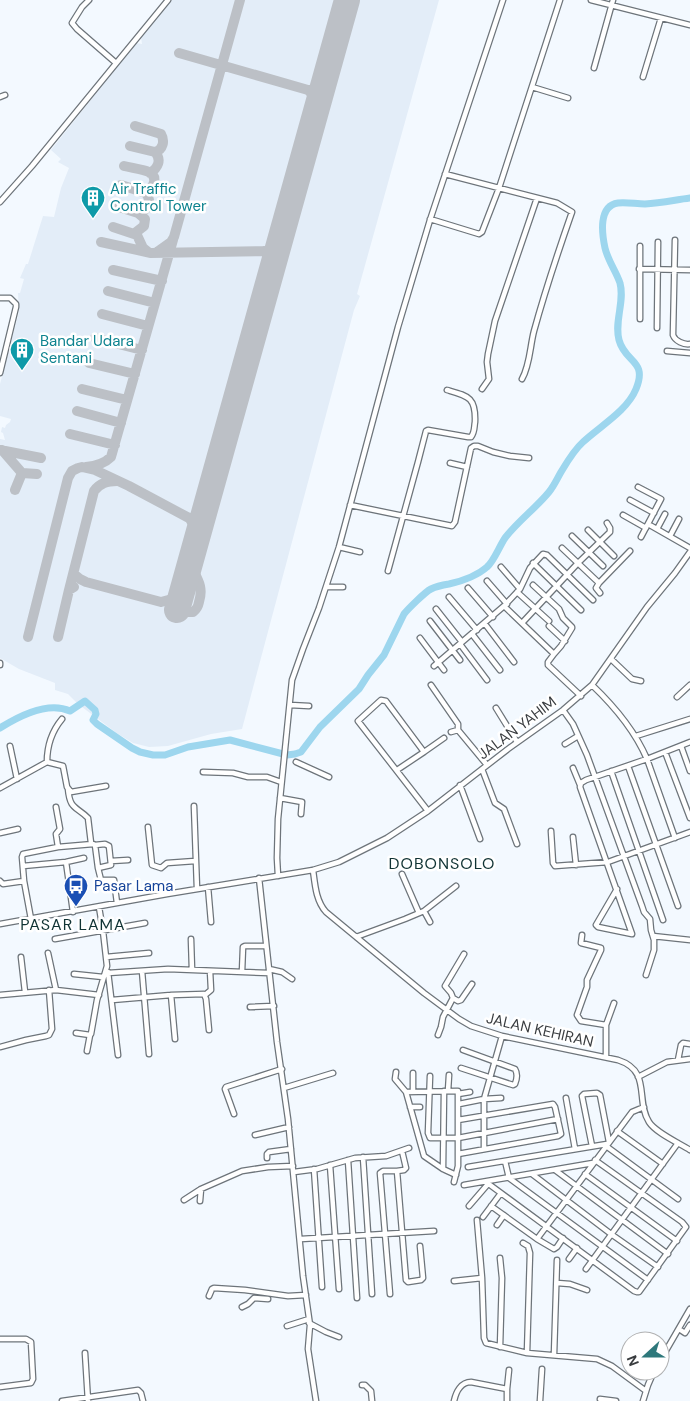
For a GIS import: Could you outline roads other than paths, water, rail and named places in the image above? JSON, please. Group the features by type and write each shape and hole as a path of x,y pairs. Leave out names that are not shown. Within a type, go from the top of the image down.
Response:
{"street":[{"path":"88,0 72,22 77,29 116,64"},
{"path":"0,202 32,166 168,0"},
{"path":"278,876 277,837 292,680 339,546 398,327 430,219 503,0"},
{"path":"430,219 480,234 482,232 499,188 560,0"},
{"path":"592,0 612,3 690,25"},
{"path":"594,68 612,3"},
{"path":"643,77 660,18"},
{"path":"532,87 568,98"},
{"path":"445,174 557,203 572,212 538,315 526,372 522,379"},
{"path":"482,389 489,379 488,354 498,312 537,198"},
{"path":"675,240 673,336 680,342 690,344"},
{"path":"657,328 658,242"},
{"path":"640,246 640,319"},
{"path":"639,269 690,270"},
{"path":"0,298 10,298 16,304 0,373"},
{"path":"667,351 690,353"},
{"path":"388,571 426,430 468,437 473,434 474,405 466,396 447,390"},
{"path":"350,504 449,526 454,525 472,448 476,446 510,456 529,458"},
{"path":"450,463 467,467"},
{"path":"638,487 661,499 641,537"},
{"path":"630,500 654,513"},
{"path":"657,529 665,514"},
{"path":"624,515 657,529 690,548"},
{"path":"670,536 679,519"},
{"path":"522,623 600,542 610,530 607,522"},
{"path":"588,530 614,556"},
{"path":"572,536 603,566"},
{"path":"339,546 360,552"},
{"path":"562,548 598,583"},
{"path":"600,593 596,588 598,583 630,551"},
{"name":"JALAN YAHIM","path":"0,924 313,870 340,862 363,851 400,830 428,811 517,742 581,696 592,685 647,607 690,552"},
{"path":"434,666 506,605 519,591 528,570 541,554 544,554 593,600"},
{"path":"533,563 582,610"},
{"path":"501,567 519,591 565,641"},
{"path":"487,581 522,623 554,654"},
{"path":"533,584 559,609 563,618 572,628 565,641 548,662 548,665 581,696"},
{"path":"326,587 344,587"},
{"path":"468,588 493,617"},
{"path":"450,597 477,630"},
{"path":"436,609 487,680"},
{"path":"430,621 460,660"},
{"path":"485,624 514,662"},
{"path":"472,634 500,670"},
{"path":"420,638 444,670"},
{"path":"610,659 630,678 641,681"},
{"path":"431,685 458,724 458,730 487,765"},
{"path":"592,685 636,736 647,759 675,838"},
{"path":"678,697 690,685"},
{"path":"424,752 383,699 378,701 358,721 428,811"},
{"path":"290,705 309,706"},
{"path":"496,708 517,742"},
{"path":"563,710 570,719 578,736 595,777 644,912 650,919 654,950 646,975"},
{"path":"636,736 690,718"},
{"path":"47,762 50,741 62,719"},
{"path":"451,732 458,730"},
{"path":"565,744 578,736"},
{"path":"397,770 444,738"},
{"path":"580,785 586,780 690,742"},
{"path":"10,746 17,779"},
{"path":"681,746 690,771"},
{"path":"665,752 690,818"},
{"path":"0,788 47,762 63,766 69,797 73,806 88,818 101,880 114,880 117,903"},
{"path":"296,762 329,777"},
{"path":"628,766 678,906"},
{"path":"573,768 608,862 617,888 632,934 596,925 617,888"},
{"path":"482,769 494,803 504,809 517,844"},
{"path":"612,771 663,920"},
{"path":"203,772 267,777 281,782"},
{"path":"460,785 480,838"},
{"path":"68,789 73,792 106,786"},
{"path":"280,798 302,802 301,814"},
{"path":"194,806 197,889"},
{"path":"56,807 60,830 56,834 58,847"},
{"path":"148,827 153,866 161,868 167,863 195,861"},
{"path":"0,833 18,829"},
{"path":"551,831 553,865 555,866 576,866 608,862 690,832"},
{"path":"572,838 576,866"},
{"path":"31,919 22,866 23,854 58,847 93,844 109,845 110,866 98,868"},
{"path":"22,866 66,862 84,858"},
{"path":"111,861 128,860"},
{"path":"66,862 73,912"},
{"name":"JALAN KEHIRAN","path":"313,870 322,908 403,976 471,1026 502,1036 606,1057 627,1064 638,1077"},
{"path":"402,874 421,912 430,922"},
{"path":"259,878 284,1088 291,1166 294,1172 303,1295 308,1323 308,1349 316,1401"},
{"path":"0,881 3,884 24,881"},
{"path":"356,937 421,912 456,886"},
{"path":"208,887 211,922"},
{"path":"87,1051 106,966 99,907"},
{"path":"55,939 144,923"},
{"path":"582,935 581,944 601,949 587,980 587,987 577,1015 581,1021 606,1025"},
{"path":"653,936 690,940"},
{"path":"191,939 192,970"},
{"path":"242,972 243,947 266,946"},
{"path":"48,953 56,990"},
{"path":"106,957 149,953"},
{"path":"464,954 445,986 453,998 461,1000 472,984"},
{"path":"20,957 25,992"},
{"path":"106,966 118,1055"},
{"path":"108,973 168,969 242,972 269,971 282,972 292,979"},
{"path":"142,971 149,1054"},
{"path":"112,1000 171,995 205,995 211,990 210,971"},
{"path":"74,974 103,977"},
{"path":"0,1047 49,1034 52,1029 49,990"},
{"path":"0,995 56,990 99,995"},
{"path":"171,995 174,1039"},
{"path":"205,995 208,1030"},
{"path":"438,1035 441,1020 453,998"},
{"path":"606,1057 606,1025 614,1004"},
{"path":"250,1007 274,1006"},
{"path":"76,1033 90,1035"},
{"path":"484,1149 484,1099 502,1036"},
{"path":"678,1060 680,1045 683,1043 690,1044"},
{"path":"461,1068 513,1086 517,1080 515,1069 463,1050"},
{"path":"690,1060 668,1062 638,1077 642,1087 648,1122 690,1150"},
{"path":"234,1114 226,1090 227,1086 282,1072"},
{"path":"396,1072 396,1079 406,1092 422,1154 443,1169 456,1175"},
{"path":"284,1088 333,1073"},
{"path":"413,1073 413,1092"},
{"path":"443,1169 446,1091 449,1075"},
{"path":"430,1076 430,1138 458,1138 558,1119"},
{"path":"406,1092 457,1091 459,1104 458,1166 454,1182"},
{"path":"458,1094 470,1092"},
{"path":"592,1146 582,1096 584,1094 597,1093 600,1095 607,1144 651,1180 678,1199"},
{"path":"459,1104 501,1098"},
{"path":"566,1098 574,1149"},
{"path":"458,1120 553,1104 560,1134 558,1136 458,1154"},
{"path":"410,1107 420,1107"},
{"path":"537,1239 632,1112 644,1107"},
{"path":"255,1135 287,1128"},
{"path":"617,1131 663,1164"},
{"path":"586,1269 678,1143"},
{"path":"468,1168 607,1144"},
{"path":"294,1172 330,1166 363,1157 381,1157 409,1148"},
{"path":"267,1158 269,1152 289,1149"},
{"path":"390,1294 380,1173 383,1171 404,1170 406,1168 402,1151"},
{"path":"363,1157 372,1294"},
{"path":"348,1160 356,1298"},
{"path":"505,1161 509,1178 648,1280"},
{"path":"464,1186 594,1162 685,1226 686,1229 642,1289 637,1292 487,1183"},
{"path":"184,1200 201,1189 242,1171 291,1166"},
{"path":"330,1166 339,1290"},
{"path":"314,1169 322,1287"},
{"path":"554,1170 668,1254"},
{"path":"397,1171 406,1280 408,1282 423,1278 420,1246"},
{"path":"542,1182 549,1171"},
{"path":"529,1174 658,1267"},
{"path":"519,1186 529,1174"},
{"path":"585,1174 677,1240"},
{"path":"469,1206 487,1183"},
{"path":"200,1201 201,1189"},
{"path":"483,1217 501,1193"},
{"path":"491,1206 554,1249 563,1238"},
{"path":"497,1225 504,1215"},
{"path":"477,1220 485,1341 488,1345 527,1353 588,1357 612,1366 646,1391"},
{"path":"300,1238 434,1231"},
{"path":"523,1243 528,1246 530,1253 527,1353"},
{"path":"569,1259 577,1248"},
{"path":"500,1258 502,1278 500,1347"},
{"path":"554,1355 557,1260"},
{"path":"454,1281 482,1278"},
{"path":"556,1283 570,1284 587,1290"},
{"path":"209,1296 214,1288 245,1290 268,1296"},
{"path":"242,1307 254,1298 303,1295"},
{"path":"267,1306 268,1296"},
{"path":"670,1345 690,1309"},
{"path":"287,1326 308,1323 338,1336"},
{"path":"679,1330 685,1333 690,1325"},
{"path":"0,1339 26,1339 31,1342 33,1379 31,1383 0,1387"},
{"path":"85,1353 88,1399"},
{"path":"540,1401 542,1369"},
{"path":"506,1401 509,1370"},
{"path":"644,1399 650,1381"},
{"path":"454,1401 458,1390 467,1382 507,1389"},
{"path":"362,1385 365,1385 372,1391 372,1401"},
{"path":"62,1401 88,1399 138,1390 143,1401"},
{"path":"600,1399 616,1401"}],"waterway":[{"path":"0,728 34,711 52,708 70,711 85,701 95,710 96,714 93,720 97,724 140,752 165,755 188,747 230,740 287,755 301,752 320,727 359,689 384,655 404,614 431,589 469,578 487,567 505,538 551,490 577,449 613,418 632,397 639,380 639,372 634,362 622,348 619,340 618,326 621,290 620,283 605,248 603,235 604,215 607,209 618,203 645,204 690,198"}],"place":[{"name":"Air Traffic Control Tower","path":"93,219"},
{"name":"Bandar Udara Sentani","path":"22,371"},
{"name":"Pasar Lama","path":"76,907"}],"district":[{"name":"DOBONSOLO","path":"442,863"},
{"name":"PASAR LAMA","path":"73,924"}]}
